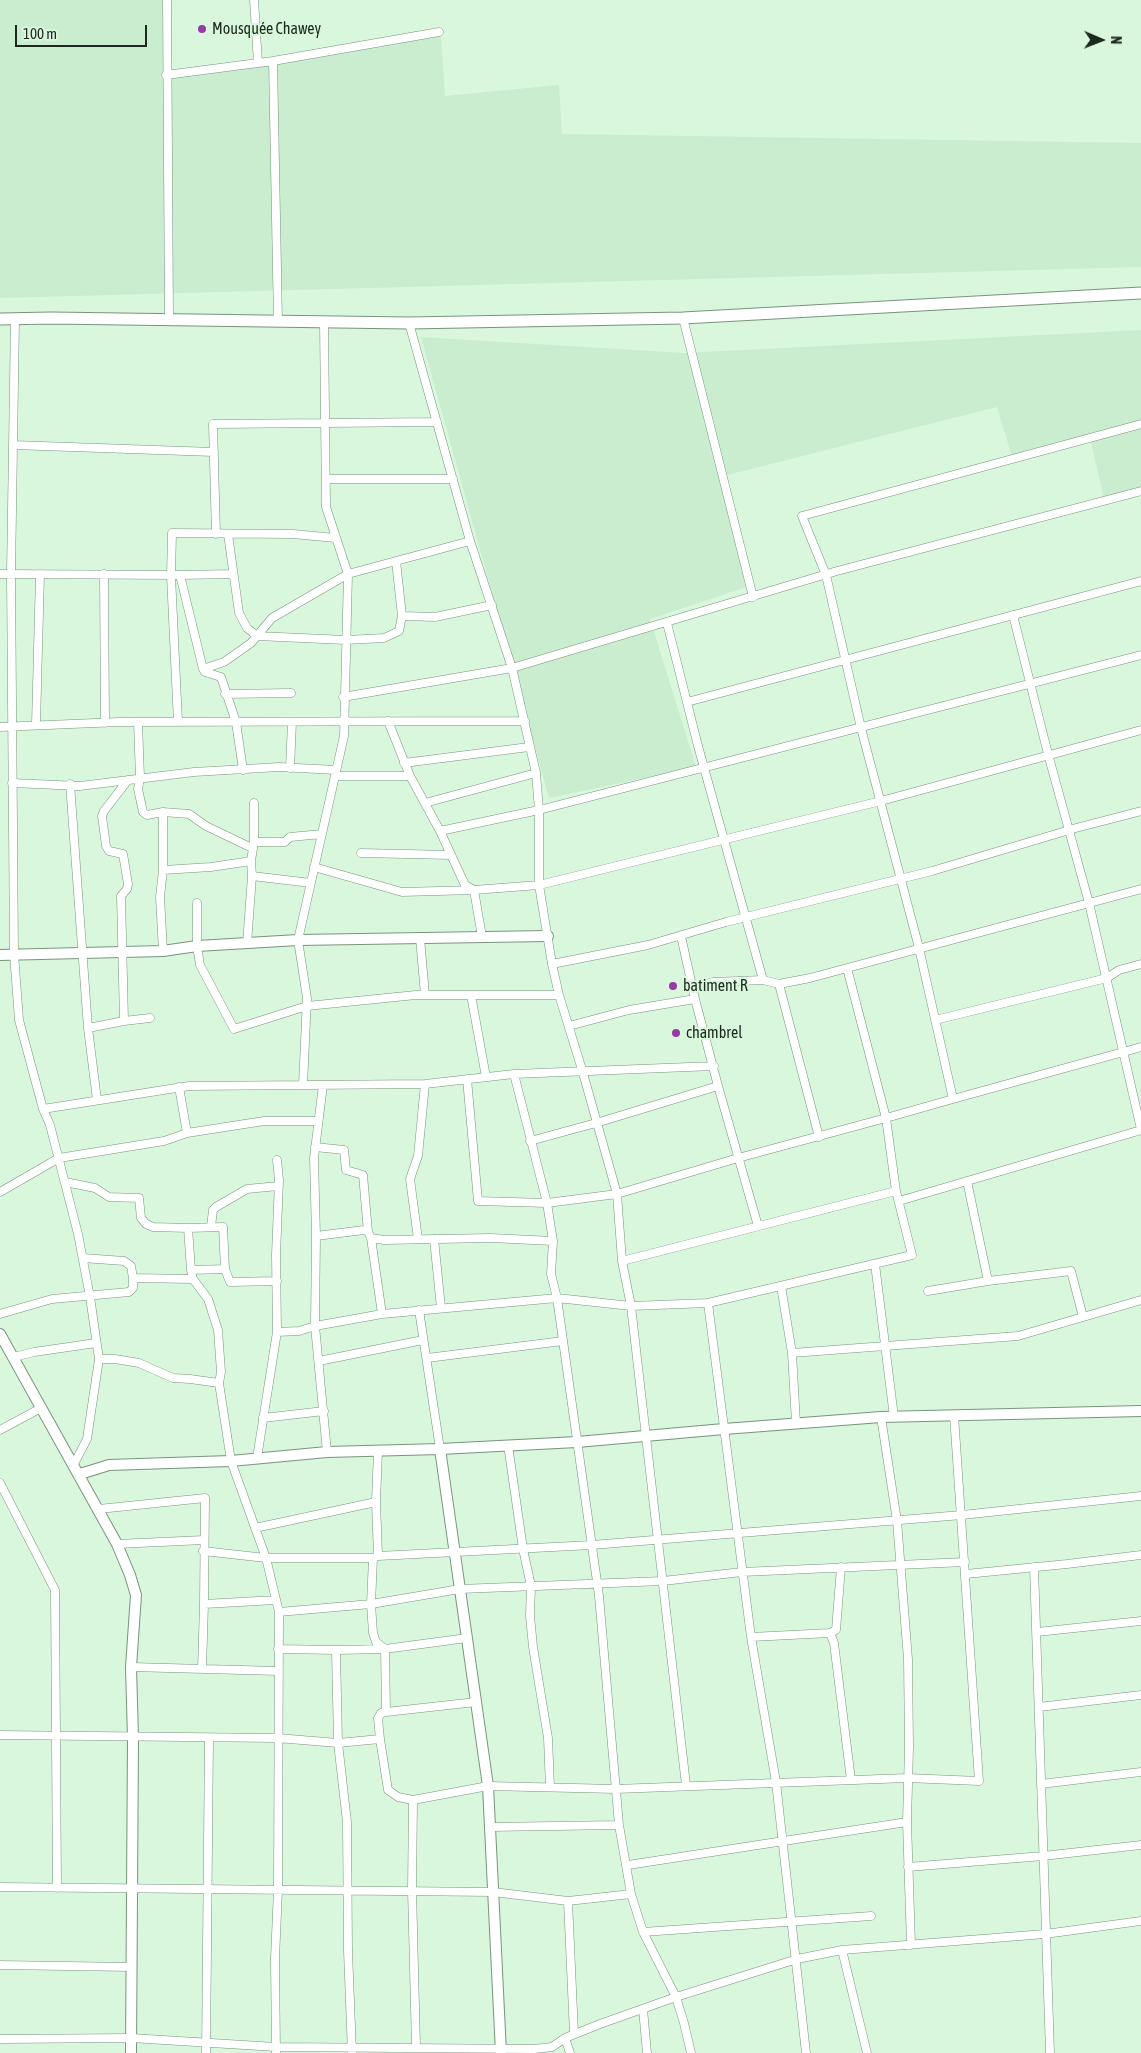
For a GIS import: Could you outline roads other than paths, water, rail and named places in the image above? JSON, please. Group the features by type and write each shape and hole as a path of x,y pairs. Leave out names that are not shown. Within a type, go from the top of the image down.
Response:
{"main road":[{"path":"0,319 409,323 682,318 1141,293"}],"street":[{"path":"167,0 168,320"},
{"path":"254,0 258,63"},
{"path":"166,75 273,61 439,32"},
{"path":"273,61 278,322"},
{"path":"682,318 753,597"},
{"path":"16,319 11,574 14,954 19,1020 65,1182 90,1296 99,1359 87,1440 74,1464"},
{"path":"303,1085 307,1006 298,940 344,736 348,574 326,507 324,322"},
{"path":"409,323 470,541 512,668 525,721 536,773 539,885 552,964 559,995 617,1194 622,1261 631,1306 686,1785"},
{"path":"216,534 213,424 437,422"},
{"path":"953,1099 919,948 861,728 826,575 802,516 1141,424"},
{"path":"13,445 214,452"},
{"path":"326,479 453,479"},
{"path":"344,697 512,668 826,575 1141,491"},
{"path":"178,722 171,576 172,533 293,534 335,538"},
{"path":"228,534 232,574 239,613 247,628 257,636 346,640 384,638 399,631 402,616 396,561"},
{"path":"203,669 224,662 250,643 272,618 348,574 470,541"},
{"path":"0,574 171,576 232,574"},
{"path":"36,724 40,574"},
{"path":"104,574 105,723"},
{"path":"180,575 203,669 205,672 221,677 236,722 243,770"},
{"path":"687,702 1141,581"},
{"path":"402,616 435,616 492,605"},
{"path":"899,1201 1141,1130 1089,903 1048,754 1013,615"},
{"path":"667,623 704,768 763,980"},
{"path":"440,831 538,810 1141,655"},
{"path":"226,694 291,694"},
{"path":"388,721 404,764 440,831 465,885 474,890"},
{"path":"0,727 36,724 138,722 525,721"},
{"path":"138,722 140,778 138,789 143,812 147,815 164,812 189,814 206,826 253,845 285,842 290,837 322,834"},
{"path":"290,768 292,722"},
{"path":"314,867 402,892 474,890 539,885 880,800 1141,730"},
{"path":"404,764 529,747"},
{"path":"12,783 70,784 80,786 194,772 290,768 335,773 410,776"},
{"path":"425,803 536,773"},
{"path":"124,1021 121,896 127,889 128,884 123,854 109,851 106,846 102,816 128,780"},
{"path":"70,784 88,1028 98,1100"},
{"path":"247,944 252,876 254,803"},
{"path":"552,964 648,945 901,879 1141,810"},
{"path":"163,951 160,898 163,870 164,812"},
{"path":"361,853 451,855"},
{"path":"163,870 211,867 251,861"},
{"path":"252,876 311,883"},
{"path":"693,986 713,982 763,980 778,984 810,978 1141,889"},
{"path":"474,890 482,937"},
{"path":"197,903 197,946 200,965 234,1029 307,1006 425,995 559,995"},
{"path":"0,955 163,951 197,946 298,940 548,936"},
{"path":"682,936 695,998 718,1086 758,1226"},
{"path":"420,938 425,995"},
{"path":"935,1020 1107,978 1119,970 1141,964"},
{"path":"277,1332 299,1332 315,1326 382,1314 556,1298 631,1306 708,1303 912,1255 896,1191 886,1118 847,968"},
{"path":"778,984 819,1137"},
{"path":"471,995 486,1078"},
{"path":"569,1026 628,1010 695,998"},
{"path":"88,1028 150,1018"},
{"path":"467,1079 478,1201 547,1202 617,1194 738,1158 1141,1048"},
{"path":"44,1109 179,1087 425,1084 514,1074 583,1073 714,1066"},
{"path":"514,1074 547,1202 553,1241 551,1274 563,1341 592,1545 620,1825 632,1894 643,1932 676,1997 691,2053"},
{"path":"418,1239 410,1179 418,1156 425,1084"},
{"path":"323,1085 315,1147 315,1326 328,1452"},
{"path":"530,1141 718,1086"},
{"path":"179,1087 187,1133"},
{"path":"1,1189 59,1158 164,1140 187,1133 264,1121 318,1121"},
{"path":"315,1147 344,1150 346,1170 363,1175 382,1314"},
{"path":"257,1458 277,1332 277,1160"},
{"path":"967,1181 988,1281"},
{"path":"65,1182 96,1188 109,1197 139,1198 141,1218 146,1224 153,1227 223,1227 225,1269 230,1282 277,1280"},
{"path":"211,1227 213,1210 216,1207 247,1189 278,1186"},
{"path":"622,1261 896,1191"},
{"path":"188,1228 193,1279 208,1299 218,1330 221,1372 219,1383 231,1461 266,1558 278,1612 276,2050"},
{"path":"316,1236 364,1230 370,1235 418,1239 491,1238 553,1241"},
{"path":"434,1239 441,1308"},
{"path":"0,1314 52,1300 129,1292 133,1288 131,1266 124,1261 82,1258"},
{"path":"875,1264 894,1417"},
{"path":"191,1270 225,1269"},
{"path":"928,1291 988,1281 1071,1271 1083,1317"},
{"path":"133,1278 193,1279"},
{"path":"781,1286 792,1353 796,1423"},
{"path":"792,1353 1018,1336 1141,1300"},
{"path":"708,1303 751,1637 776,1782 806,2053"},
{"path":"419,1310 488,1786 501,2051"},
{"path":"0,1334 80,1474 117,1544 136,1595 131,1667 133,1738 131,2053"},
{"path":"318,1361 423,1340"},
{"path":"427,1358 563,1341"},
{"path":"14,1357 96,1343"},
{"path":"99,1359 115,1359 140,1364 173,1378 219,1383"},
{"path":"0,1430 42,1408"},
{"path":"263,1418 324,1411"},
{"path":"80,1474 109,1465 231,1461 328,1452 577,1442 881,1417 1141,1411"},
{"path":"476,1702 381,1713 378,1718 388,1790 398,1797 413,1800 488,1786 616,1789 907,1778 979,1781 954,1414"},
{"path":"881,1417 898,1521 908,1659 910,1747 907,1778 907,1822 911,1945"},
{"path":"508,1445 530,1586 533,1647 548,1738 550,1787"},
{"path":"378,1450 375,1557 371,1604 373,1633 376,1642 385,1649"},
{"path":"0,1483 55,1590 57,1888"},
{"path":"204,1551 266,1558 454,1554 898,1521 1141,1496"},
{"path":"98,1509 205,1498 202,1669"},
{"path":"255,1528 376,1502"},
{"path":"117,1544 204,1540"},
{"path":"966,1574 1141,1555"},
{"path":"278,1612 371,1604 460,1589 663,1581 742,1572 965,1562"},
{"path":"751,1637 830,1633 836,1630 841,1567"},
{"path":"1034,1567 1050,2053"},
{"path":"204,1604 276,1600"},
{"path":"1037,1632 1141,1621"},
{"path":"830,1633 834,1643 851,1780"},
{"path":"278,1649 385,1649 467,1638"},
{"path":"385,1649 386,1712"},
{"path":"336,1650 338,1743 347,1822 348,1951 352,2050"},
{"path":"131,1667 278,1671"},
{"path":"1039,1707 1141,1695"},
{"path":"0,1736 278,1738 338,1743 380,1739"},
{"path":"206,2053 209,1738"},
{"path":"1041,1784 1141,1772"},
{"path":"413,1800 412,1890 416,2047"},
{"path":"628,1865 907,1822"},
{"path":"490,1827 620,1825"},
{"path":"908,1867 1043,1856 1141,1844"},
{"path":"0,1887 412,1890 493,1892 568,1901 632,1894"},
{"path":"568,1901 574,2034"},
{"path":"643,1932 871,1916"},
{"path":"0,2039 131,2038 206,2041 276,2050 352,2050 416,2047 501,2051 534,2049 552,2047 574,2034 643,2008 797,1959 842,1950 1045,1934 1141,1921"},
{"path":"842,1950 867,2053"},
{"path":"0,1965 132,1967"},
{"path":"643,2008 646,2053"},
{"path":"565,2038 570,2053"}],"place":[{"name":"Mousquée Chawey","path":"202,29"},
{"name":"batiment R","path":"673,986"},
{"name":"chambrel","path":"676,1033"}]}
